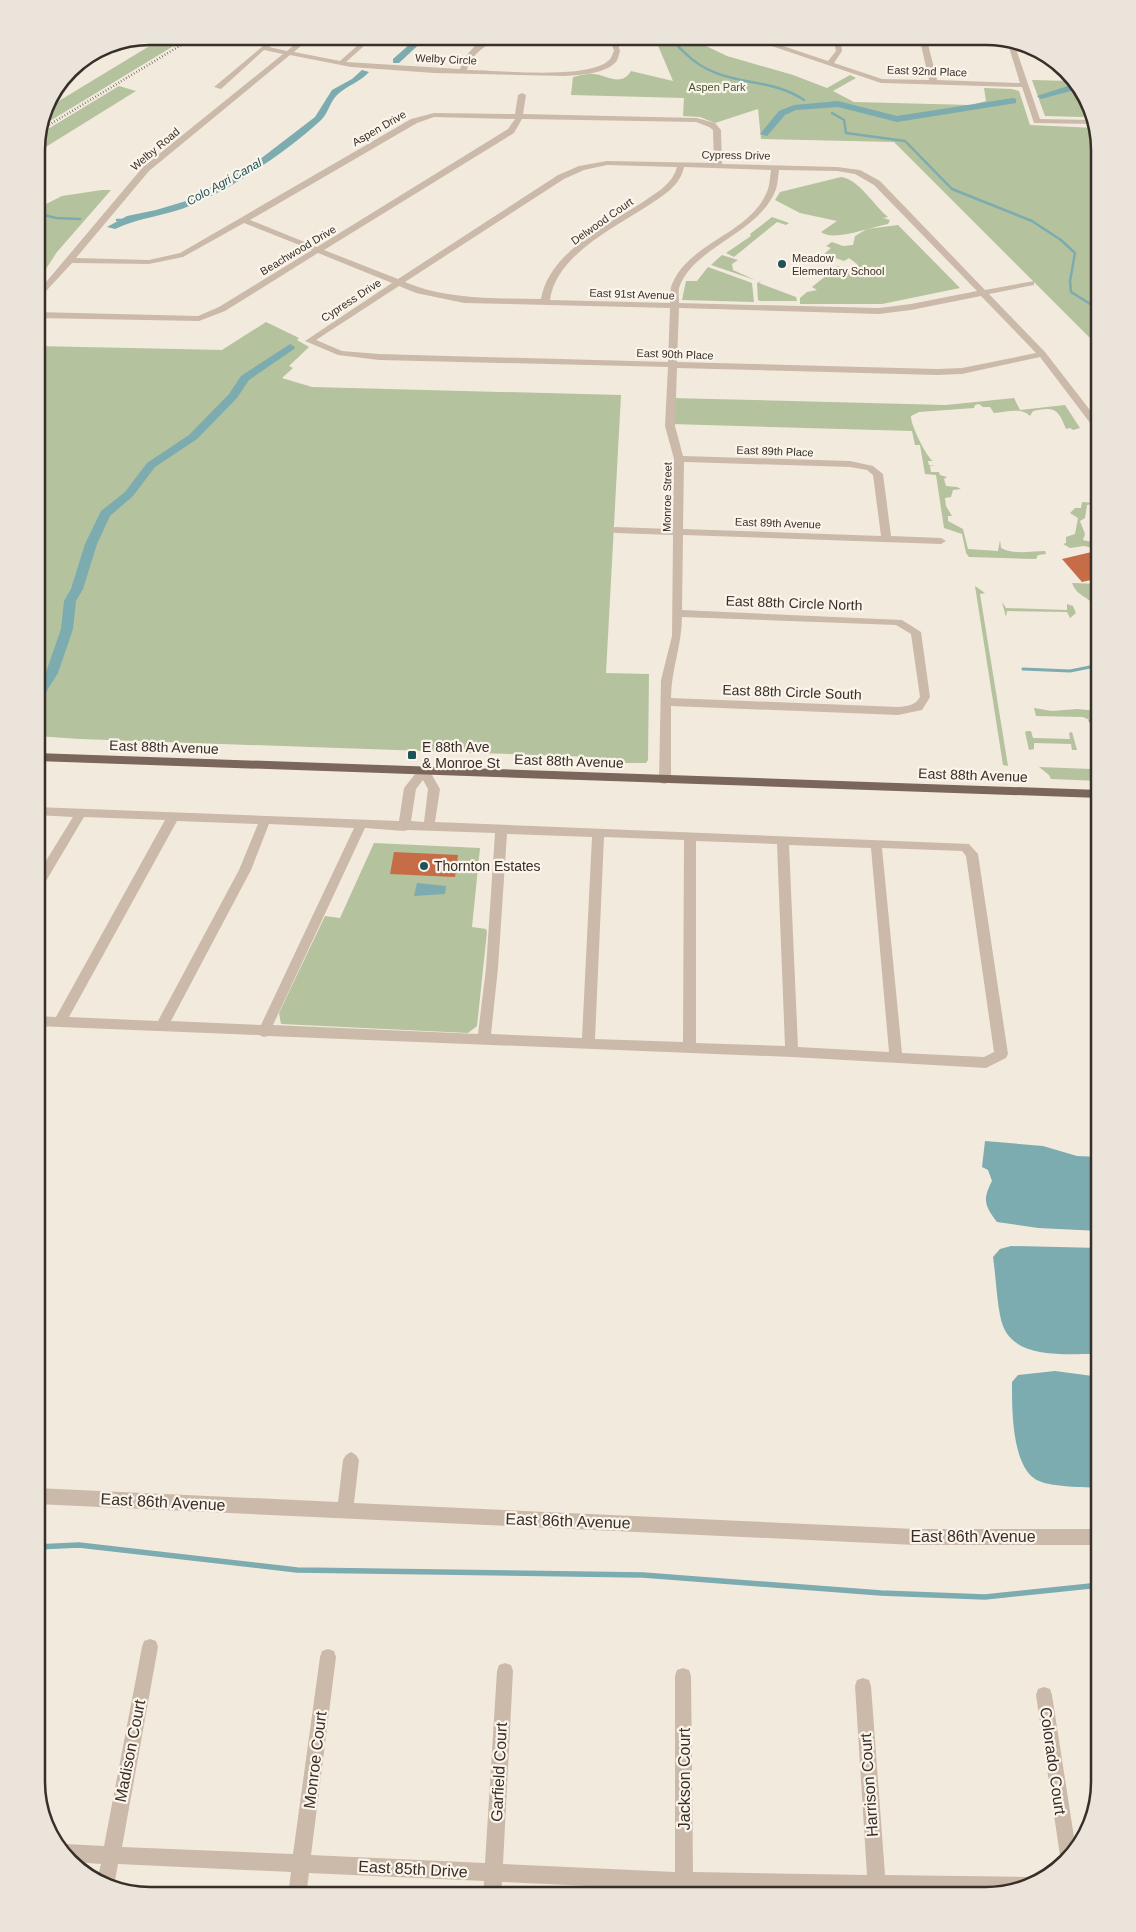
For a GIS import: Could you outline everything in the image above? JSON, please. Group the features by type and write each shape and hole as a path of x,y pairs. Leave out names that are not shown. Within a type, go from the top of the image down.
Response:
{"main road":[{"name":"East 88th Avenue","path":"45,757 1091,794"}],"street":[{"path":"218,87 267,45"},
{"name":"Welby Road","path":"45,289 146,169 298,45"},
{"path":"340,64 362,45"},
{"path":"463,72 468,57 482,45"},
{"path":"603,67 613,61 617,51 615,45"},
{"name":"East 92nd Place","path":"773,45 881,80 934,84 1024,85"},
{"path":"830,63 839,51 838,45"},
{"path":"924,45 934,84"},
{"name":"Welby Circle","path":"263,48 340,64 463,72 574,74 603,67"},
{"path":"1012,49 1036,120 1087,122"},
{"path":"603,67 614,72"},
{"name":"Beachwood Drive","path":"45,315 173,320 199,318 230,305 511,131 517,125 522,95"},
{"name":"Aspen Drive","path":"70,260 163,260 187,253 419,119 440,114 697,120 712,125 717,130 718,166"},
{"name":"Cypress Drive","path":"309,341 575,170 607,164 838,169 869,177 877,183 1042,354 1091,418"},
{"name":"Delwood Court","path":"546,302 549,283 562,265 577,251 670,187 679,173 681,165"},
{"name":"Monroe Street","path":"665,780 667,672 677,636 679,459 670,426 675,288 688,267 753,216 766,201 775,183 775,168"},
{"name":"East 91st Avenue","path":"244,220 399,283 431,295 452,299 879,311 911,308 1031,283"},
{"name":"East 90th Place","path":"309,341 332,350 360,356 937,372 962,371 1042,354"},
{"name":"East 89th Place","path":"679,459 850,464 870,468 878,474 886,539"},
{"name":"East 89th Avenue","path":"615,530 941,541"},
{"name":"East 88th Circle North","path":"677,613 898,622 916,632 918,639 925,697 923,703 916,708"},
{"name":"East 88th Circle South","path":"666,702 898,711 916,708"},
{"path":"404,827 410,788 424,771 434,789 429,827"},
{"path":"45,811 404,827 965,847 972,854 1001,1054 986,1063 792,1052 264,1032 45,1021"},
{"path":"45,873 80,813"},
{"path":"60,1022 173,817"},
{"path":"162,1027 245,870 265,821"},
{"path":"264,1032 362,825"},
{"path":"484,1040 492,968 501,830"},
{"path":"588,1044 598,834"},
{"path":"689,1048 690,837"},
{"path":"784,840 792,1052"},
{"path":"876,843 896,1058"},
{"path":"345,1511 350,1460"},
{"name":"East 86th Avenue","path":"45,1496 915,1537 1091,1537"},
{"name":"Madison Court","path":"107,1878 150,1647"},
{"name":"Monroe Court","path":"298,1887 328,1657"},
{"name":"Garfield Court","path":"492,1887 505,1671"},
{"name":"Jackson Court","path":"683,1676 684,1887"},
{"name":"Harrison Court","path":"863,1686 878,1887"},
{"name":"Colorado Court","path":"1044,1695 1067,1849"},
{"name":"East 85th Drive","path":"72,1852 493,1872 672,1887"}],"green space":[{"path":"151,45 175,45 50,121 56,102"},
{"name":"Aspen Park","path":"658,45 705,45 727,56 793,75 827,88 850,75 856,78 833,91 854,102 971,105 986,101 984,88 1012,89 1019,91 1030,125 1089,128 1091,150 1091,339 894,142 761,139 758,109 715,123 700,117 683,116 684,98 571,95 573,77 588,74 623,79 631,71 673,81"},
{"path":"1032,80 1065,81 1080,103 1085,116 1045,116"},
{"path":"119,86 136,91 45,147 47,130"},
{"path":"841,177 848,179 860,188 888,217 883,218 890,220 888,224 843,235 827,235 821,232 837,221 800,213 775,200 780,192"},
{"path":"111,190 57,252 45,270 45,204 62,196"},
{"path":"772,217 789,223 786,225 777,222 734,257 726,253 751,236 750,234"},
{"path":"898,225 960,288 882,304 800,304 800,298 807,292 817,290 812,287 838,266 866,278 857,264 849,258 844,261 824,254 831,248 826,246 832,242 843,246 853,245 855,236 867,229"},
{"path":"722,255 738,260 732,264 733,270 755,280 711,265"},
{"path":"708,267 752,283 754,302 682,300 686,281 697,281"},
{"path":"761,281 759,283 796,297 797,301 758,300 757,283"},
{"path":"266,322 299,338 297,340 309,347 289,366 293,368 282,378 312,387 621,395 606,673 649,674 648,760 646,763 599,763 592,757 45,737 45,346 222,350"},
{"path":"671,398 946,405 1014,398 1020,410 1065,405 1080,428 1066,429 1058,413 1051,409 1033,411 1030,416 1027,413 1018,411 994,413 990,407 983,407 979,404 975,405 974,408 919,412 911,416 919,440 933,461 928,461 929,465 935,466 930,466 931,472 939,472 940,475 947,477 944,479 946,486 961,489 953,490 951,497 945,498 946,506 952,516 948,516 948,521 963,529 968,549 998,551 1000,540 1001,548 1006,550 1017,552 1045,551 1046,554 1038,555 1036,559 969,557 966,553 962,534 944,528 936,475 925,474 920,445 915,445 912,431 671,424"},
{"path":"1082,502 1091,503 1087,505 1085,518 1080,521 1085,534 1083,540 1091,542 1091,548 1084,546 1070,548 1063,544 1066,543 1066,537 1075,534 1078,518 1070,513 1075,508 1081,508"},
{"path":"1072,583 1091,584 1091,602 1080,594"},
{"path":"975,586 985,593 980,594 1008,766 1003,765"},
{"path":"1002,602 1006,608 1067,610 1067,604 1073,606 1076,613 1070,618 1067,612 1007,611 1006,617"},
{"path":"1034,708 1052,711 1077,709 1091,710 1091,721 1083,717 1036,716"},
{"path":"1031,731 1033,738 1070,739 1069,733 1072,732 1077,750 1072,750 1071,744 1034,743 1034,749 1029,750 1025,732"},
{"path":"1039,767 1091,769 1091,781 1051,779"},
{"path":"374,843 480,848 472,927 486,929 487,932 477,1026 468,1033 281,1024 279,1013 325,916 340,918"}],"water":[{"path":"417,883 446,886 445,894 414,896"},
{"path":"985,1141 1043,1146 1077,1156 1091,1157 1091,1231 1038,1228 997,1222 986,1203 987,1193 992,1181 988,1170 982,1167"},
{"path":"1011,1246 1091,1248 1091,1354 1045,1353 1020,1345 1010,1337 1003,1326 998,1302 993,1257 1000,1249"},
{"path":"1055,1371 1091,1376 1091,1488 1044,1483 1030,1474 1023,1464 1015,1436 1012,1406 1012,1382 1018,1375"}],"building":[{"path":"1091,552 1091,580 1082,582 1062,559"},
{"name":"Thornton Estates","path":"394,852 458,855 455,877 390,874"}],"waterway":[{"name":"Colo Agri Canal","path":"396,61 414,45"},
{"path":"678,45 698,64 713,72 774,87 804,100"},
{"name":"Colo Agri Canal","path":"112,227 130,218 158,213 189,203 258,165 318,119 335,92 355,81 365,72"},
{"path":"1041,96 1071,88"},
{"path":"764,134 782,113 794,108 838,104 897,119 1013,101"},
{"path":"832,113 844,120 846,133 905,141 952,189 1032,221 1061,240 1075,253 1070,281 1071,292 1091,304"},
{"path":"45,215 56,218 80,219"},
{"name":"Colo Agri Canal","path":"117,220 124,220"},
{"path":"45,684 52,673 67,629 70,601 77,589 91,544 105,514 129,494 151,465 193,437 233,396 245,378 290,347"},
{"path":"1023,669 1070,671 1091,667"},
{"path":"45,1547 79,1545 297,1570 643,1575 881,1593 985,1597 1091,1586"}],"railway":[{"path":"48,125 181,45"}],"place":[{"name":"Meadow Elementary School","path":"782,264"},
{"name":"E 88th Ave & Monroe St","path":"412,755"},
{"name":"Thornton Estates","path":"424,866"}]}
